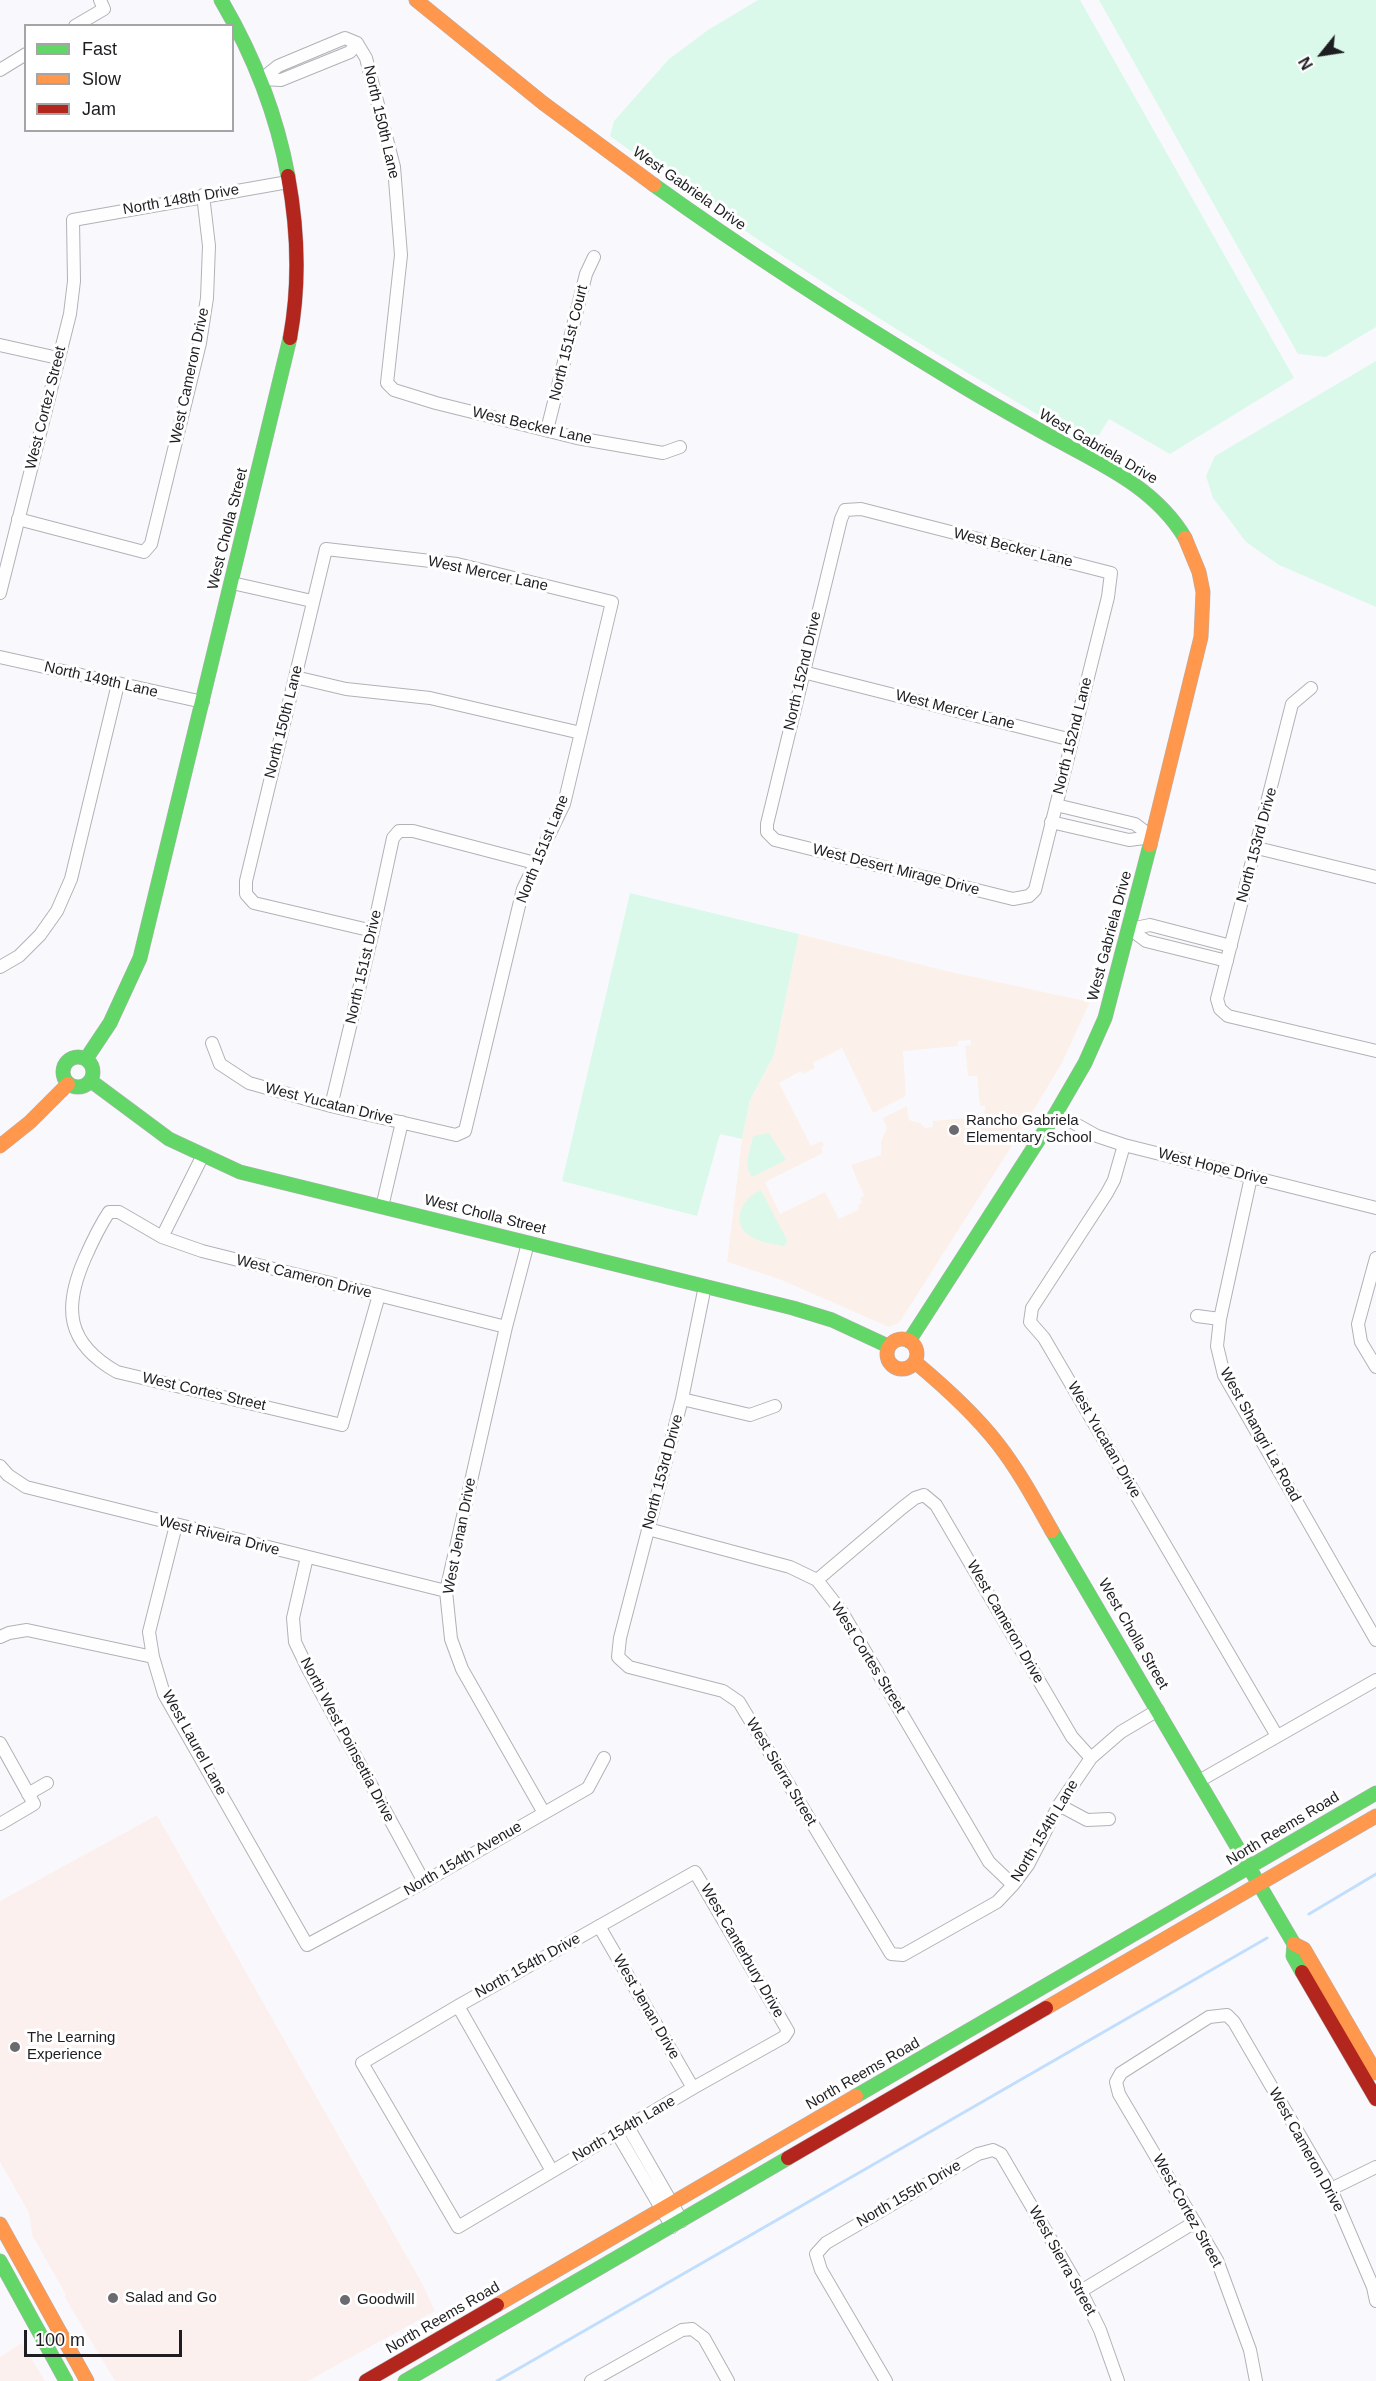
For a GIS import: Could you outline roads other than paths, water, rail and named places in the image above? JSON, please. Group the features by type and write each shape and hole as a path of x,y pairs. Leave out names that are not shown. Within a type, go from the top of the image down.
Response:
{"street":[{"name":"West Cholla Street","path":"221,0 233,24"},
{"name":"West Gabriela Drive","path":"416,0 489,61 604,148 759,258 953,381 1142,488 1169,513 1178,525 1196,561 1203,590 1204,620 1130,929 1105,1018 1085,1063 1056,1113 909,1341"},
{"path":"77,24 102,4"},
{"name":"West Cholla Street","path":"86,1059 121,1004 140,958 287,353 296,299 297,251 285,159 262,79 234,25"},
{"name":"North 150th Lane","path":"262,79 281,80 350,52 357,43 366,58 394,167 401,255 387,383"},
{"path":"0,70 24,55"},
{"name":"North 148th Drive","path":"73,220 203,195 288,182"},
{"name":"West Cameron Drive","path":"18,519 144,552 151,544 200,344 207,297 209,246 203,195"},
{"name":"West Cortez Street","path":"0,593 70,314 74,281 73,220"},
{"name":"North 151st Court","path":"547,430 586,274 594,257"},
{"path":"0,345 58,358"},
{"name":"West Becker Lane","path":"387,383 394,390 436,403 547,430 663,453 680,447"},
{"name":"West Becker Lane","path":"845,510 861,509 1112,573"},
{"name":"North 152nd Drive","path":"767,832 803,672 845,510"},
{"name":"North 150th Lane","path":"326,549 246,881 246,894 254,903 373,932"},
{"name":"West Mercer Lane","path":"326,549 457,564 612,602"},
{"name":"North 152nd Lane","path":"1029,896 1035,890 1112,573"},
{"path":"232,583 312,601"},
{"name":"North 151st Lane","path":"465,1131 523,889 564,804 612,602"},
{"name":"North 149th Lane","path":"0,657 203,702"},
{"name":"West Mercer Lane","path":"803,672 1072,740"},
{"path":"295,677 346,689 430,698 581,734"},
{"path":"0,968 19,956 40,935 57,911 71,879 118,684"},
{"name":"North 153rd Drive","path":"1311,688 1292,704 1257,848 1216,999 1220,1010 1228,1016 1376,1051"},
{"path":"1056,805 1134,824 1152,837"},
{"path":"1052,822 1129,840 1152,837"},
{"name":"North 151st Drive","path":"332,1106 393,838 399,831 413,831 535,863"},
{"name":"West Desert Mirage Drive","path":"767,832 775,840 1013,899 1029,896"},
{"path":"1257,848 1376,877"},
{"path":"1130,929 1150,925 1231,946"},
{"path":"1130,929 1146,941 1227,961"},
{"path":"1176,948 1180,933"},
{"name":"West Yucatan Drive","path":"212,1043 220,1064 249,1083 332,1106 456,1135 465,1131"},
{"path":"71,1058 86,1059 93,1071 91,1081 83,1087 73,1087 63,1076 64,1066 71,1058"},
{"name":"West Cholla Street","path":"91,1081 169,1139 240,1172 809,1312 888,1346"},
{"path":"0,1146 30,1122 68,1084"},
{"name":"West Hope Drive","path":"1056,1113 1097,1136 1124,1145 1376,1208"},
{"path":"382,1207 402,1122"},
{"name":"West Yucatan Drive","path":"1124,1145 1114,1180 1032,1308 1030,1322 1044,1338 1277,1736"},
{"path":"162,1237 203,1155"},
{"name":"West Shangri La Road","path":"1251,1177 1220,1319 1217,1346 1224,1375 1376,1640"},
{"name":"West Cameron Drive","path":"78,1337 70,1306 75,1282 98,1228 109,1212 118,1212 162,1237 202,1251 506,1327"},
{"name":"West Jenan Drive","path":"528,1243 506,1327 446,1591 450,1639 462,1669 543,1813"},
{"path":"1376,1258 1358,1324 1361,1342 1376,1367"},
{"name":"North 153rd Drive","path":"618,1658 620,1638 682,1398 705,1286"},
{"name":"West Cortes Street","path":"78,1337 92,1354 117,1372 342,1425 379,1295"},
{"path":"1197,1316 1220,1319"},
{"path":"896,1340 909,1341 917,1353 915,1362 901,1370 891,1365 886,1356 888,1346 896,1340"},
{"name":"West Cholla Street","path":"915,1362 961,1400 1008,1455 1294,1944 1304,1949 1376,2073"},
{"path":"682,1398 750,1414 775,1406"},
{"name":"West Riveira Drive","path":"0,1466 8,1475 26,1487 446,1591"},
{"name":"West Cameron Drive","path":"818,1580 915,1498 924,1496 936,1505 1072,1737 1091,1758"},
{"name":"West Laurel Lane","path":"176,1525 149,1632 153,1657 164,1694 307,1945"},
{"name":"West Cortes Street","path":"648,1529 790,1567 818,1580 842,1612 989,1862 1013,1885"},
{"name":"North West Poinsettia Drive","path":"307,1557 293,1618 295,1642 424,1882"},
{"path":"0,1637 9,1632 27,1630 153,1657"},
{"name":"West Sierra Street","path":"618,1658 629,1667 723,1690 739,1702 891,1954"},
{"path":"1199,1781 1376,1680"},
{"name":"North 154th Lane","path":"891,1954 903,1955 997,1902 1028,1865 1059,1805 1091,1758 1121,1732 1158,1710"},
{"path":"0,1743 31,1799"},
{"name":"North 154th Avenue","path":"307,1945 424,1882 588,1788 604,1758"},
{"path":"0,1824 47,1784"},
{"name":"North Reems Road","path":"366,2381 1376,1793"},
{"path":"1059,1805 1087,1820 1109,1820"},
{"path":"405,2381 1376,1816"},
{"name":"North 154th Drive","path":"458,2227 362,2063 695,1872"},
{"name":"West Canterbury Drive","path":"695,1872 788,2031"},
{"name":"West Jenan Drive","path":"599,1926 693,2088"},
{"name":"West Cholla Street","path":"1294,1944 1293,1956 1376,2098"},
{"path":"458,2006 552,2171"},
{"name":"West Cameron Drive","path":"1216,2015 1227,2015 1234,2022 1331,2189 1373,2287 1376,2301"},
{"name":"West Cortez Street","path":"1216,2015 1209,2017 1120,2073 1116,2082 1119,2094 1217,2260 1250,2350 1256,2381"},
{"name":"North 154th Lane","path":"458,2227 784,2037 788,2031"},
{"path":"622,2130 677,2224"},
{"name":"West Sierra Street","path":"993,2150 1001,2154 1081,2291 1100,2330 1118,2381"},
{"name":"North 155th Drive","path":"886,2381 821,2270 816,2254 826,2242 978,2154 993,2150"},
{"path":"1331,2189 1376,2167"},
{"path":"1081,2291 1195,2222"},
{"path":"2,2232 87,2381"},
{"path":"0,2261 66,2381"},
{"path":"591,2381 682,2330 692,2329 704,2338 728,2381"},
{"path":"430,2345 439,2361"}],"waterway":[{"path":"1309,1914 1376,1874"},
{"path":"497,2381 1267,1938"}],"place":[{"name":"Rancho Gabriela Elementary School","path":"954,1130"},
{"name":"The Learning Experience","path":"15,2047"},
{"name":"Salad and Go","path":"113,2298"},
{"name":"Goodwill","path":"345,2300"}]}
